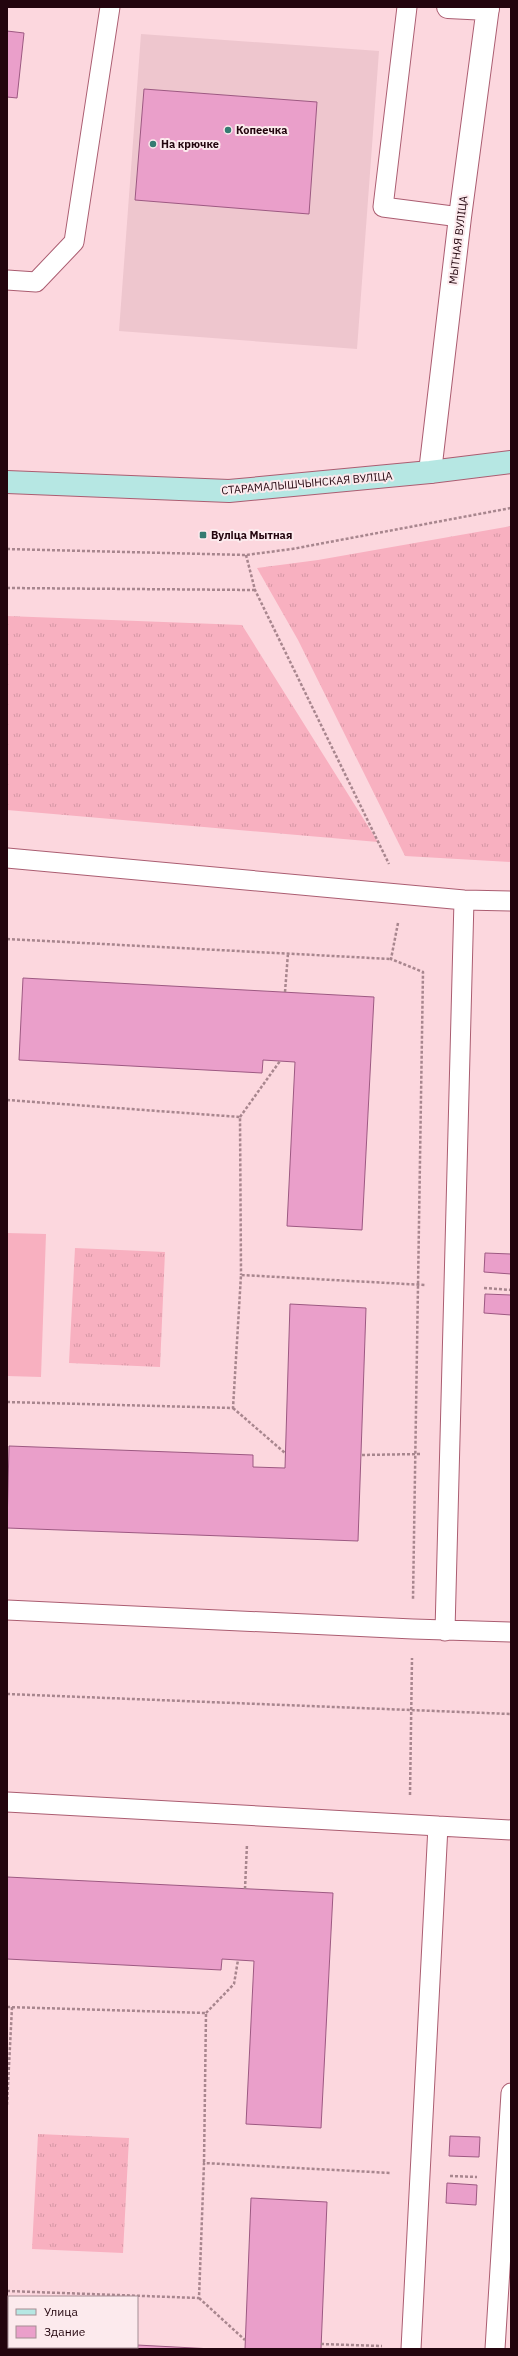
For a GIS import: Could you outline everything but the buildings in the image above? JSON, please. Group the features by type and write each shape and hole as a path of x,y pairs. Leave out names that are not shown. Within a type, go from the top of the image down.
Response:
{"main road":[{"name":"СТАРАМАЛЫШЧЫНСКАЯ ВУЛІЦА","path":"7,482 229,491 430,472 511,462"}],"street":[{"path":"448,7 488,8"},
{"name":"МЫТНАЯ ВУЛІЦА","path":"430,472 460,217 488,8"}],"lane":[{"path":"7,280 36,282 74,242 110,7"},
{"path":"407,7 383,206 460,217"},
{"path":"7,858 464,900 511,901"},
{"path":"446,1631 464,900"},
{"path":"7,1610 446,1631 511,1632"},
{"path":"7,1802 511,1830"},
{"path":"411,2349 438,1826"},
{"path":"495,2349 511,2093"}],"path":[{"path":"7,549 246,555 292,550 511,508"},
{"path":"246,555 255,590 404,894 391,959"},
{"path":"7,588 255,590"},
{"path":"7,939 391,959 423,972 410,1825"},
{"path":"285,992 288,953"},
{"path":"233,1408 241,1275 240,1117 280,1061"},
{"path":"7,1100 240,1117"},
{"path":"241,1275 418,1284"},
{"path":"7,1402 233,1408 285,1453"},
{"path":"362,1455 450,1454"},
{"path":"7,1694 511,1714"},
{"path":"245,1889 247,1838"},
{"path":"199,2298 204,2163 206,2013 234,1984 238,1960"},
{"path":"7,2007 206,2013"},
{"path":"7,2104 12,2007"},
{"path":"204,2163 392,2173"},
{"path":"7,2291 199,2298 245,2340"},
{"path":"321,2344 382,2346"}],"shaded area":[{"path":"141,34 379,51 357,349 119,331"}],"green space":[{"path":"511,526 511,862 405,856 298,640 257,568 318,560"},
{"path":"7,616 242,625 378,842 7,810"},
{"path":"7,1233 46,1234 41,1377 7,1376"},
{"path":"75,1248 165,1252 160,1367 69,1363"},
{"path":"38,2134 129,2138 123,2253 32,2249"}],"place":[{"name":"Копеечка","path":"228,130"},
{"name":"На крючке","path":"153,144"},
{"name":"Вуліца Мытная","path":"203,535"}]}
